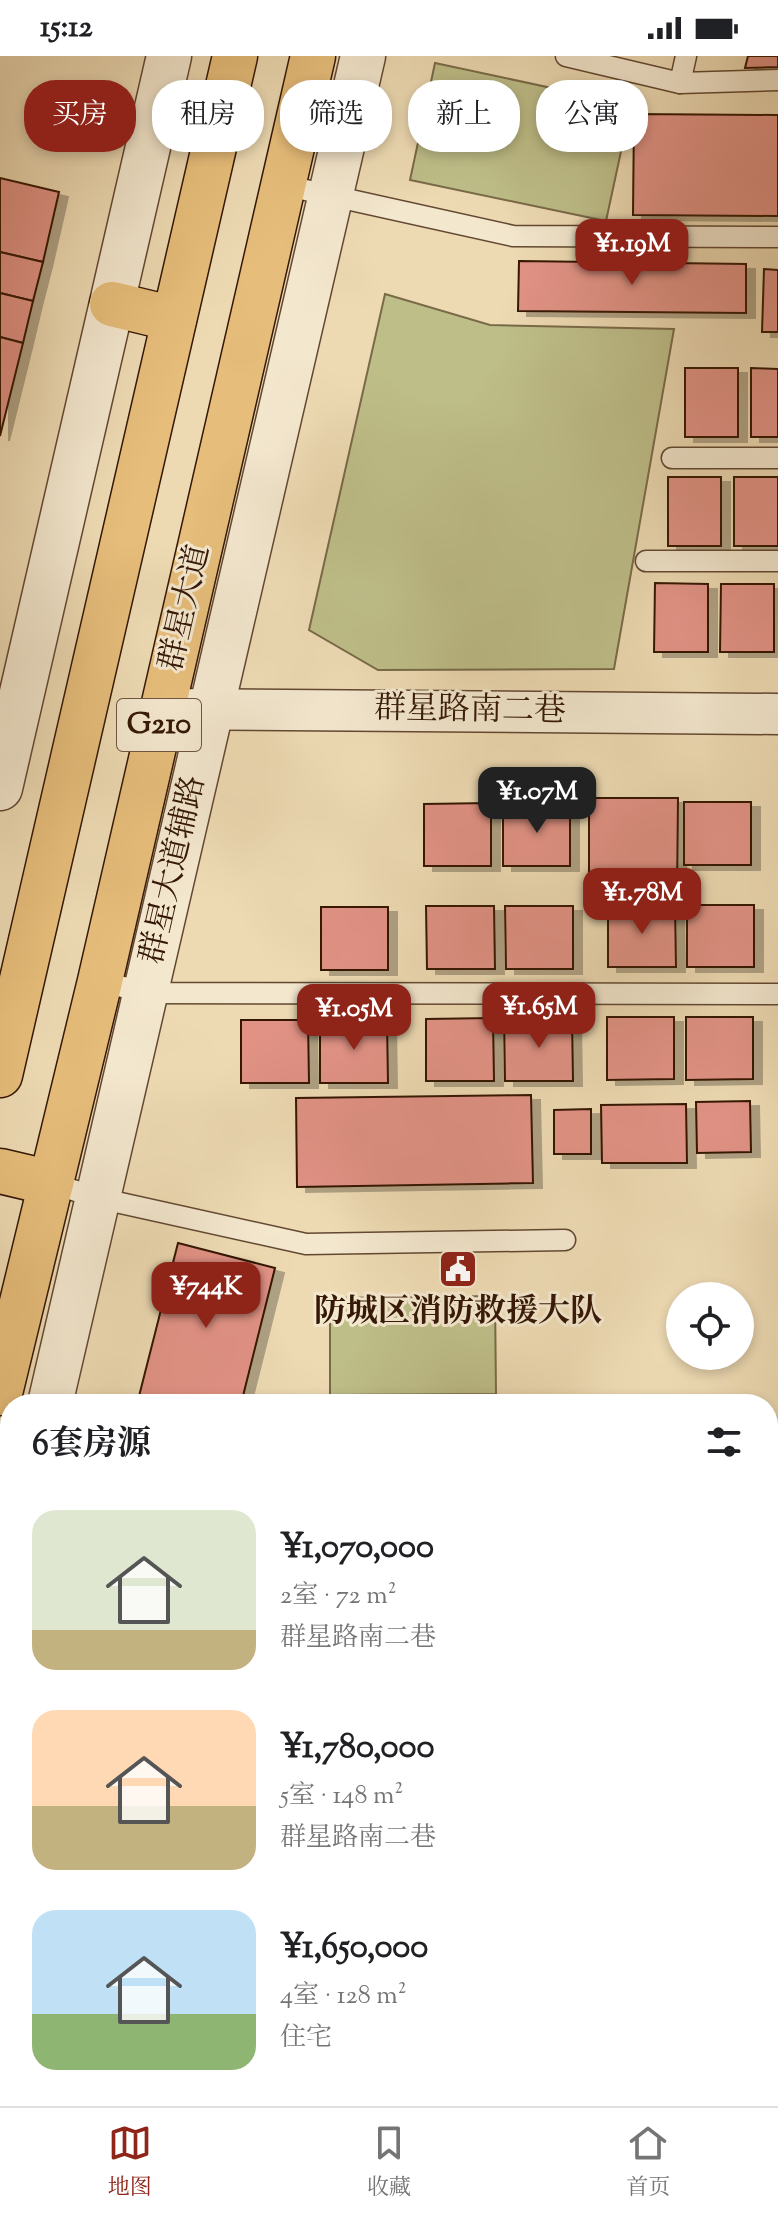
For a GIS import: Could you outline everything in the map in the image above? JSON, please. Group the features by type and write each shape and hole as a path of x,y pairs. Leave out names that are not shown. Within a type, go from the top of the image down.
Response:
{"highway":[{"name":"G210","path":"0,1075 18,915 174,319 235,56"},
{"name":"群星大道","path":"0,1393 100,981 313,56"},
{"path":"112,304 174,319"},
{"path":"0,1171 51,1183"}],"street":[{"path":"0,788 6,733 112,304 169,56"},
{"name":"群星大道辅路","path":"52,1394 363,56"},
{"name":"群星路南二巷","path":"163,709 778,714"}],"lane":[{"path":"566,56 680,83 778,80"},
{"path":"680,83 686,56"},
{"path":"283,185 513,236 778,237"},
{"path":"672,458 778,458"},
{"path":"646,561 778,561"},
{"path":"100,981 146,993 778,994"},
{"path":"51,1183 98,1198 306,1244 565,1240"}],"green space":[{"path":"435,63 514,80 431,80"},
{"path":"520,81 536,85 536,152 621,152 606,221 410,180 416,152 520,152"},
{"path":"385,294 490,325 674,329 614,669 378,670 309,630"},
{"path":"495,1296 496,1394 330,1394 330,1298"}],"building":[{"path":"748,56 778,56 778,67 745,68"},
{"path":"648,114 778,115 778,216 633,215 634,152 648,152"},
{"path":"0,178 59,192 43,262 0,252"},
{"path":"0,252 43,262 33,301 0,293"},
{"path":"519,261 746,264 746,313 518,311"},
{"path":"764,269 778,270 778,332 762,332"},
{"path":"0,293 33,301 23,343 0,337"},
{"path":"0,337 23,343 0,436"},
{"path":"685,368 738,368 738,437 685,437"},
{"path":"751,368 778,369 778,437 751,437"},
{"path":"668,477 721,477 721,546 668,546"},
{"path":"734,477 778,477 778,546 734,546"},
{"path":"655,583 708,584 708,652 654,652"},
{"path":"721,584 774,584 774,652 720,652"},
{"path":"589,798 678,798 677,893 589,893"},
{"path":"684,802 751,802 751,865 684,865"},
{"path":"491,803 491,866 424,866 424,804"},
{"path":"570,803 570,866 503,866 503,804"},
{"path":"608,905 675,905 676,967 608,967"},
{"path":"687,905 754,905 754,967 687,967"},
{"path":"426,906 494,906 495,969 427,969"},
{"path":"505,906 573,906 573,969 506,969"},
{"path":"321,907 388,907 388,970 321,970"},
{"path":"607,1017 674,1017 674,1079 607,1080"},
{"path":"686,1017 753,1017 753,1079 686,1080"},
{"path":"493,1018 494,1081 426,1081 426,1019"},
{"path":"572,1018 573,1081 505,1081 504,1019"},
{"path":"241,1020 308,1020 309,1083 241,1083"},
{"path":"320,1020 387,1020 388,1083 320,1083"},
{"path":"531,1095 533,1183 297,1187 296,1098"},
{"path":"750,1101 751,1152 697,1153 696,1102"},
{"path":"686,1104 687,1163 602,1163 601,1105"},
{"path":"591,1109 591,1154 554,1154 554,1110"},
{"path":"178,1243 275,1268 244,1394 140,1394"}],"place":[{"name":"防城区消防救援大队","path":"458,1269"}]}
